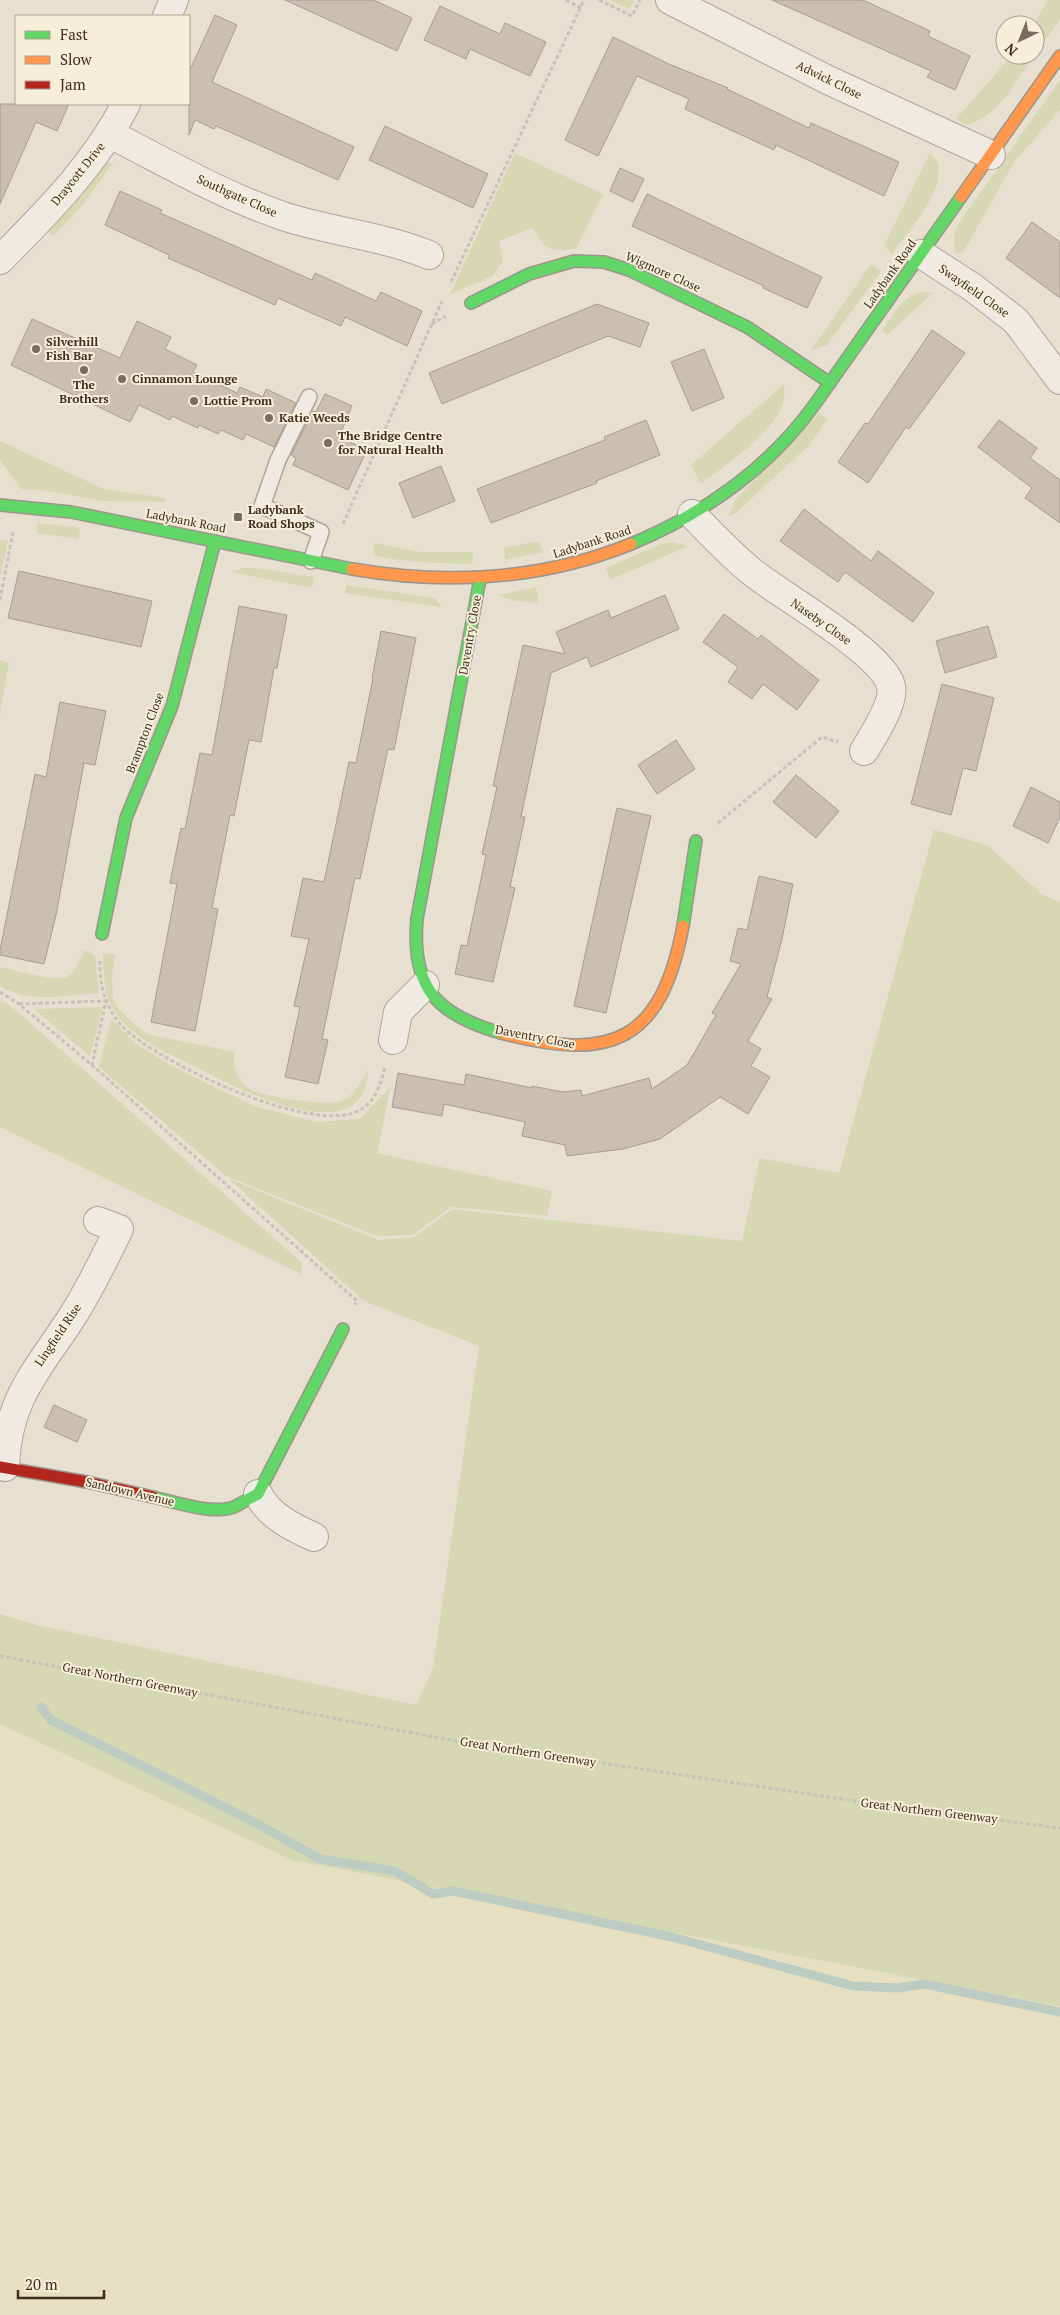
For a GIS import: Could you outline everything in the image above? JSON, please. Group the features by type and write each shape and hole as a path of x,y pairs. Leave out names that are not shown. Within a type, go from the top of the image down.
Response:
{"street":[{"path":"167,15 174,0"},
{"name":"Adwick Close","path":"670,0 828,80 991,155"},
{"name":"Ladybank Road","path":"0,505 55,509 311,561 418,578 480,579 540,572 586,561 640,541 692,514 730,488 778,447 804,418 1060,56"},
{"name":"Draycott Drive","path":"0,260 67,192 110,134 125,105"},
{"name":"Southgate Close","path":"110,134 258,207 288,218 404,244 429,255"},
{"name":"Swayfield Close","path":"921,254 972,287 1016,321 1060,380"},
{"name":"Wigmore Close","path":"471,303 529,274 574,261 604,262 629,270 747,327 830,383"},
{"name":"Naseby Close","path":"692,514 730,554 782,595 868,655 888,676 892,688 890,699 878,729 864,751"},
{"name":"Brampton Close","path":"102,934 126,818 172,706 215,541"},
{"name":"Daventry Close","path":"480,579 417,919 419,969 426,985 448,1010 474,1025 577,1047 595,1045 615,1039 629,1032 651,1012 667,985 681,933 696,841"},
{"path":"393,1040 398,1012 426,985"},
{"name":"Lingfield Rise","path":"2,1467 11,1422 24,1388 36,1366 73,1316 119,1229 98,1221"},
{"path":"314,1537 293,1527 272,1513 264,1505 258,1494 343,1329"},
{"name":"Sandown Avenue","path":"2,1467 87,1482 190,1506 220,1510 233,1507 258,1494"}],"lane":[{"path":"309,397 278,460 262,506 321,532 311,561"}],"path":[{"path":"566,0 581,8"},
{"path":"599,0 632,16 640,0"},
{"path":"0,600 18,505"},
{"path":"696,841 822,737 864,751"},
{"path":"102,934 99,974 106,1001 122,1026 140,1042 218,1083 255,1099 305,1114 334,1116 352,1114 362,1109 380,1087 393,1040"},
{"path":"0,992 19,1004 92,1065 357,1301 343,1329"},
{"path":"19,1004 106,1001"},
{"path":"92,1065 106,1001"},
{"name":"Great Northern Greenway","path":"0,1656 461,1742 893,1807 1060,1828"}],"shaded area":[{"path":"0,1724 292,1860 1060,2006 1060,2315 0,2315"}],"green space":[{"path":"610,0 634,0 630,9"},
{"path":"1048,0 1060,0 1060,19 1045,40 1045,15 1039,15"},
{"path":"1003,65 1027,65 1006,97 988,114 978,121 966,125 956,119"},
{"path":"1060,80 1060,110 1014,162 964,251 955,254 954,238 957,226"},
{"path":"515,153 603,194 576,249 561,250 550,248 541,241 533,228 499,241 503,261 493,276 450,294"},
{"path":"930,153 937,162 939,173 937,185 924,210 892,254 884,245"},
{"path":"108,163 113,163 81,207 53,236 45,227"},
{"path":"871,264 881,271 827,345 811,350"},
{"path":"924,292 933,293 887,335 882,331 904,301"},
{"path":"784,384 782,407 767,429 734,459 701,484 691,465"},
{"path":"819,413 827,419 810,444 735,514 728,516 736,499"},
{"path":"0,441 104,489 165,498 165,502 102,501 49,491 21,489 0,460"},
{"path":"37,523 80,528 79,539 37,533"},
{"path":"0,540 8,540 0,578"},
{"path":"539,541 543,552 505,560 504,548"},
{"path":"672,542 686,545 686,547 610,580 606,568 661,544"},
{"path":"374,543 419,552 473,552 472,564 435,563 385,558 373,555"},
{"path":"243,568 255,568 314,577 312,588 232,572"},
{"path":"346,585 429,597 436,599 441,607 345,593"},
{"path":"536,587 539,603 511,600 498,595"},
{"path":"0,660 9,663 0,713"},
{"path":"934,830 987,845 1043,895 1060,902 1060,2006 292,1860 0,1724 0,1614 37,1625 416,1705 433,1668 479,1346 364,1301 229,1179 379,1240 415,1237 452,1209 742,1241 760,1158 839,1173"},
{"path":"84,950 95,955 99,993 35,997 11,992 0,986 0,967 44,977 67,977 75,969"},
{"path":"103,953 115,955 112,976 113,999 119,1009 147,1034 235,1052 234,1063 237,1074 240,1080 253,1091 299,1101 337,1102 344,1100 358,1087 368,1070 362,1095 346,1109 324,1112 297,1109 269,1101 242,1090 154,1046 132,1031 111,1005 105,984"},
{"path":"0,1000 16,1010 302,1263 301,1274 0,1127"},
{"path":"103,1007 90,1056 34,1009"},
{"path":"111,1019 136,1044 174,1067 254,1106 317,1122 360,1119 391,1086 377,1153 552,1191 547,1216 451,1207 413,1235 377,1236 226,1176 99,1067"}],"building":[{"path":"285,0 374,0 412,18 397,51"},
{"path":"772,0 863,0 930,31 928,36 970,56 955,90 927,77 931,71"},
{"path":"440,6 500,34 505,23 546,42 530,76 470,49 466,59 424,40"},
{"path":"215,15 237,25 212,82 354,147 338,180 216,126 214,129 195,120 189,135 190,70"},
{"path":"613,37 669,64 728,88 809,128 811,123 899,162 884,196 776,145 774,150 685,109 689,99 637,76 598,156 565,140"},
{"path":"0,104 69,105 57,131 36,122 0,204"},
{"path":"385,126 488,174 473,208 369,160"},
{"path":"620,168 644,179 633,202 610,191"},
{"path":"120,191 162,210 160,213 312,280 315,273 376,301 381,292 422,311 407,346 345,317 341,326 278,298 275,305 168,258 169,255 105,225"},
{"path":"647,194 822,277 807,308 763,288 764,286 632,226"},
{"path":"1032,222 1060,242 1060,298 1006,258"},
{"path":"597,304 649,323 640,347 608,336 442,404 429,373"},
{"path":"32,319 120,358 137,321 171,337 165,349 197,365 193,372 237,393 240,387 263,397 266,389 296,403 274,447 246,434 243,440 221,430 218,434 199,425 198,428 172,416 170,420 139,405 130,422 11,365"},
{"path":"932,330 965,353 909,429 906,427 868,483 838,462 865,423 868,424"},
{"path":"704,349 724,398 692,411 671,362"},
{"name":"The Bridge Centre for Natural Health","path":"325,394 352,406 339,437 367,450 348,490 293,465 296,458 291,455 313,411 316,412"},
{"path":"646,420 660,455 596,481 597,483 491,523 477,489 605,440 604,437"},
{"path":"999,420 1037,448 1030,458 1060,480 1060,523 1025,498 1032,488 978,447"},
{"path":"441,466 455,501 413,518 399,483"},
{"path":"804,509 871,561 878,551 934,593 913,622 845,572 838,582 780,541"},
{"path":"19,571 152,601 141,647 8,618"},
{"path":"665,595 679,629 591,667 587,657 551,673 521,817 525,817 510,887 515,888 493,982 455,974 461,945 467,946 486,855 482,854 497,787 493,786 523,645 565,654 556,632 608,610 611,618"},
{"path":"239,606 287,615 277,668 274,668 261,742 249,740 234,816 230,815 212,908 218,909 195,1031 151,1022 177,884 170,883 181,828 185,829 200,753 212,755"},
{"path":"724,614 758,639 761,635 819,680 797,710 763,684 752,699 728,682 738,667 703,642"},
{"path":"988,626 997,657 945,673 936,641"},
{"path":"381,631 416,638 394,750 388,749 360,879 355,878 322,1039 328,1040 318,1084 285,1077 300,1007 294,1006 309,939 291,936 303,878 324,882 349,762 356,763"},
{"path":"942,684 994,698 976,771 963,768 951,815 911,804"},
{"path":"60,702 106,711 95,765 84,763 56,915 44,964 0,955 0,950 35,774 46,777"},
{"path":"676,740 695,769 657,794 638,765"},
{"path":"796,775 839,811 816,838 773,802"},
{"path":"1031,787 1060,802 1060,817 1048,843 1013,826"},
{"path":"617,808 651,816 606,1013 574,1006"},
{"path":"759,876 793,884 782,939 767,997 772,999 748,1041 761,1049 751,1066 770,1077 748,1114 720,1097 660,1139 623,1149 567,1156 565,1145 522,1136 525,1122 444,1104 442,1116 392,1107 398,1073 464,1085 466,1074 532,1088 532,1086 563,1092 581,1090 582,1096 649,1078 652,1089 687,1065 716,1015 712,1013 741,964 730,961 738,928 747,930"},
{"path":"54,1405 87,1420 77,1442 44,1427"}],"waterway":[{"path":"41,1707 51,1720 252,1821 320,1859 395,1871 433,1894 453,1891 672,1937 853,1986 898,1988 924,1984 1060,2012"}],"traffic: fast":[{"path":"631,544 658,532 709,503 756,469 777,449 815,404 961,197"},
{"path":"471,303 529,274 574,261 604,262 629,270 747,327 830,383"},
{"path":"0,505 71,512 352,569"},
{"path":"102,934 126,818 172,706 215,541"},
{"path":"480,579 417,919 416,943 424,981 433,995 445,1007 460,1017 501,1033"},
{"path":"683,926 696,841"},
{"path":"153,1497 193,1507 215,1510 234,1507 258,1494 343,1329"}],"traffic: slow":[{"path":"961,197 1060,56"},
{"path":"352,569 423,577 493,576 563,565 631,544"},
{"path":"501,1033 540,1042 573,1045 601,1043 625,1034 645,1019 661,996 673,965 683,926"}],"traffic: jam":[{"path":"0,1467 87,1482 153,1497"}],"place":[{"name":"Silverhill Fish Bar","path":"36,349"},
{"name":"The Brothers","path":"84,370"},
{"name":"Cinnamon Lounge","path":"122,379"},
{"name":"Lottie Prom","path":"194,401"},
{"name":"Katie Weeds","path":"269,418"},
{"name":"The Bridge Centre for Natural Health","path":"328,443"},
{"name":"Ladybank Road Shops","path":"238,517"}]}
